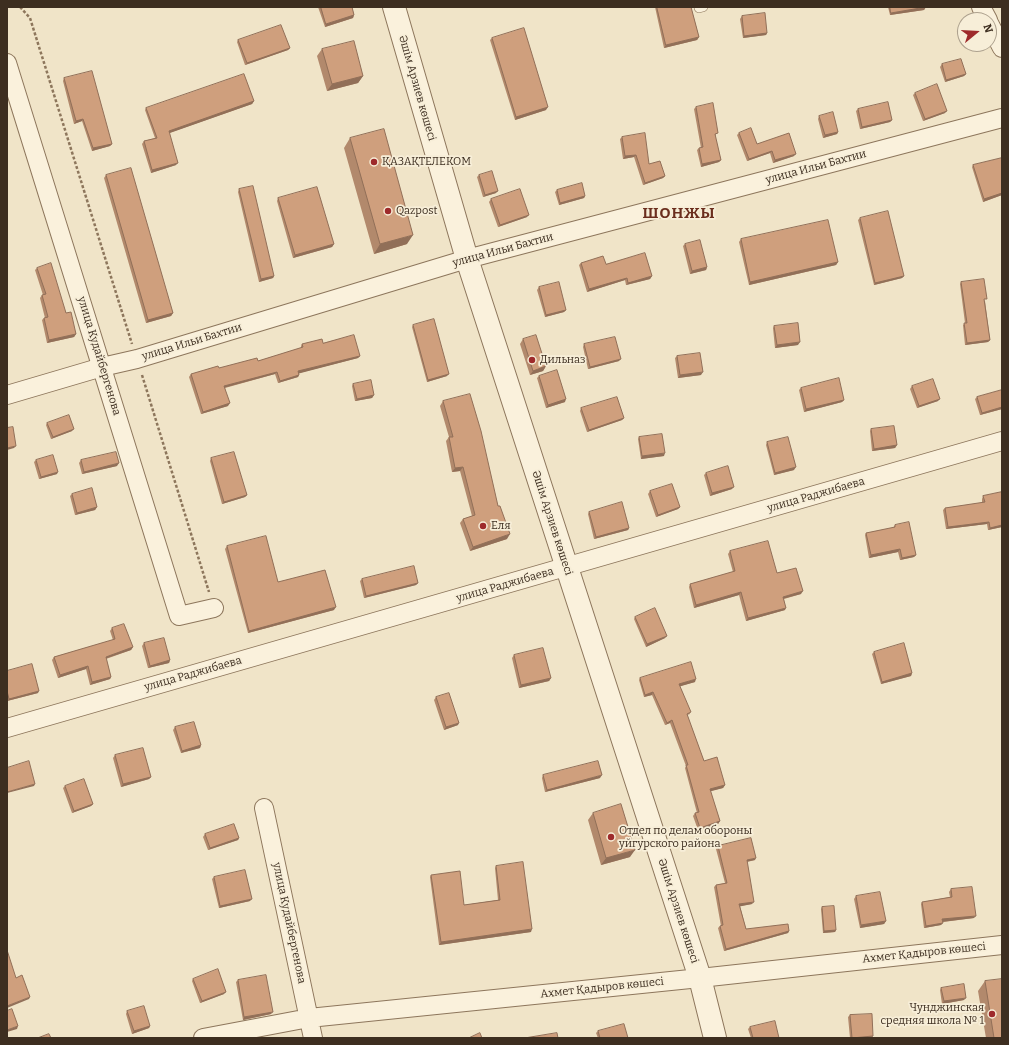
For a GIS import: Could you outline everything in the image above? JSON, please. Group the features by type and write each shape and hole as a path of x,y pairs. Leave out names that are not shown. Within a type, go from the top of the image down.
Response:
{"street":[{"name":"Әшім Арзиев көшесі","path":"394,7 467,259 700,978 715,1038"},
{"path":"997,38 1002,48"},
{"name":"улица Кудайбергенова","path":"7,63 179,616 214,608"},
{"name":"улица Ильи Бахтии","path":"7,395 102,367 137,359 467,259 1002,118"},
{"name":"улица Раджибаева","path":"7,728 566,568 1002,440"},
{"name":"улица Кудайбергенова","path":"264,808 313,1038"},
{"name":"Ахмет Қадыров көшесі","path":"203,1038 309,1018 1002,945"}],"path":[{"path":"20,7 30,18 214,608"}],"building":[{"path":"321,7 352,7 354,15 326,24"},
{"path":"657,7 691,7 699,37 666,45"},
{"path":"890,7 926,7 891,13"},
{"path":"765,13 767,33 744,36 742,16"},
{"path":"281,25 290,48 247,63 238,40"},
{"path":"524,28 548,107 516,117 492,38"},
{"path":"354,41 363,76 332,84 322,49"},
{"path":"961,59 966,74 946,80 942,64"},
{"path":"92,71 112,144 93,148 83,119 76,121 64,78"},
{"path":"244,74 254,101 169,131 178,163 152,170 144,141 157,138 146,108"},
{"path":"937,84 947,111 925,119 915,93"},
{"path":"888,102 892,120 862,127 858,109"},
{"path":"713,103 718,133 715,134 721,160 702,164 699,148 703,147 696,107"},
{"path":"833,112 838,132 825,135 819,116"},
{"path":"751,128 757,144 789,133 796,154 775,160 772,151 749,159 739,133"},
{"path":"384,129 413,235 380,244 350,138"},
{"path":"645,133 649,164 660,161 665,176 645,183 636,155 625,156 622,137"},
{"path":"1002,158 1002,193 984,199 973,165"},
{"path":"131,168 173,313 148,320 106,175"},
{"path":"492,171 498,191 485,195 479,175"},
{"path":"582,183 585,196 560,203 557,190"},
{"path":"253,186 274,276 261,279 239,189"},
{"path":"317,187 334,244 295,255 278,198"},
{"path":"520,189 529,215 500,225 491,199"},
{"path":"888,211 904,276 875,283 860,218"},
{"path":"828,220 838,262 750,282 741,239"},
{"path":"700,240 707,267 692,271 685,244"},
{"path":"645,253 652,276 628,283 627,278 589,289 581,263 603,256 606,264"},
{"path":"51,263 66,313 71,312 76,334 49,340 44,318 48,317 42,295 46,294 37,268"},
{"path":"984,279 987,299 984,299 990,340 967,343 964,323 967,323 961,282"},
{"path":"559,282 566,310 546,315 539,287"},
{"path":"434,319 449,374 428,380 413,325"},
{"path":"798,323 800,342 777,345 774,326"},
{"path":"354,335 360,356 298,371 299,375 280,381 277,372 224,386 230,403 203,412 191,374 218,366 219,368 257,358 258,361 303,347 302,344 322,339 323,343"},
{"path":"536,335 546,366 533,371 523,339"},
{"path":"615,337 621,359 590,367 584,344"},
{"path":"700,353 703,372 680,375 677,356"},
{"path":"557,370 566,399 548,405 539,376"},
{"path":"839,378 844,400 806,409 801,388"},
{"path":"933,379 940,399 919,406 912,386"},
{"path":"371,380 374,395 357,399 353,384"},
{"path":"1002,390 1002,407 982,413 977,397"},
{"path":"470,394 481,431 498,506 500,506 510,534 473,547 463,519 475,515 463,467 455,468 449,437 453,437 443,401"},
{"path":"617,397 624,418 589,430 581,408"},
{"path":"69,415 74,429 53,437 47,423"},
{"path":"894,426 897,445 874,449 871,429"},
{"path":"13,427 16,446 7,448 7,428"},
{"path":"662,434 665,453 642,456 639,437"},
{"path":"788,437 796,467 775,473 767,442"},
{"path":"116,452 119,463 84,472 81,460"},
{"path":"234,452 247,495 224,502 211,458"},
{"path":"53,455 58,472 41,477 36,460"},
{"path":"728,466 734,487 712,493 706,473"},
{"path":"672,484 680,507 658,515 650,491"},
{"path":"92,488 97,507 77,513 72,494"},
{"path":"1002,492 1002,525 990,528 989,522 948,527 945,508 985,502 983,496"},
{"path":"622,502 629,528 596,537 589,512"},
{"path":"909,522 916,555 902,558 900,549 871,555 866,533 895,527 895,525"},
{"path":"266,536 278,582 325,570 336,607 249,631 227,546"},
{"path":"768,541 777,573 796,568 803,591 783,597 786,608 748,618 741,592 696,605 690,584 735,571 730,551"},
{"path":"414,566 418,583 366,596 362,579"},
{"path":"655,608 667,636 647,644 635,617"},
{"path":"124,624 133,647 106,657 111,677 92,682 88,666 60,675 54,657 115,639 112,628"},
{"path":"164,638 170,660 150,666 144,643"},
{"path":"904,643 912,673 882,682 874,652"},
{"path":"543,648 551,678 521,685 514,655"},
{"path":"691,662 696,679 679,684 691,712 687,714 704,761 717,757 725,785 710,789 720,821 700,828 695,813 699,812 686,765 688,765 672,720 667,723 653,692 645,695 640,678"},
{"path":"32,664 39,691 9,699 7,691 7,671"},
{"path":"449,693 459,723 446,727 436,697"},
{"path":"194,722 201,745 182,751 175,727"},
{"path":"143,748 151,777 123,784 115,755"},
{"path":"29,761 35,784 7,792 7,768"},
{"path":"598,761 602,775 547,790 543,775"},
{"path":"84,779 93,804 74,811 65,786"},
{"path":"621,804 635,850 606,858 593,813"},
{"path":"234,824 239,838 210,848 205,834"},
{"path":"751,838 756,858 747,860 754,902 739,904 746,929 788,924 789,931 726,949 720,926 723,925 716,885 727,883 718,846"},
{"path":"523,862 532,929 441,942 431,875 460,871 464,905 500,900 496,866"},
{"path":"245,870 252,899 220,906 214,877"},
{"path":"972,887 976,916 942,919 943,923 926,926 922,902 952,897 951,889"},
{"path":"880,892 886,921 861,925 856,896"},
{"path":"834,906 836,930 824,931 822,907"},
{"path":"7,950 16,978 22,975 30,997 7,1006"},
{"path":"218,969 226,992 202,1001 193,979"},
{"path":"266,975 273,1012 244,1017 238,980"},
{"path":"1002,979 1002,1038 994,1038 985,981"},
{"path":"964,984 966,998 944,1001 941,988"},
{"path":"144,1006 150,1026 134,1031 127,1011"},
{"path":"12,1009 18,1026 7,1030 7,1011"},
{"path":"872,1014 873,1036 852,1038 850,1015"},
{"path":"775,1021 779,1038 753,1038 750,1027"},
{"path":"624,1024 628,1038 600,1038 598,1031"},
{"path":"480,1033 482,1038 469,1038"},
{"path":"557,1033 558,1038 525,1038"},
{"path":"49,1034 51,1038 38,1038"}],"place":[{"name":"ҚАЗАҚТЕЛЕКОМ","path":"374,162"},
{"name":"Qazpost","path":"388,211"},
{"name":"Дильназ","path":"532,360"},
{"name":"Еля","path":"483,526"},
{"name":"Отдел по делам обороны уйгурского района","path":"611,837"},
{"name":"Чунджинская средняя школа № 1","path":"992,1014"}],"district":[{"name":"ШОНЖЫ","path":"679,214"}]}
